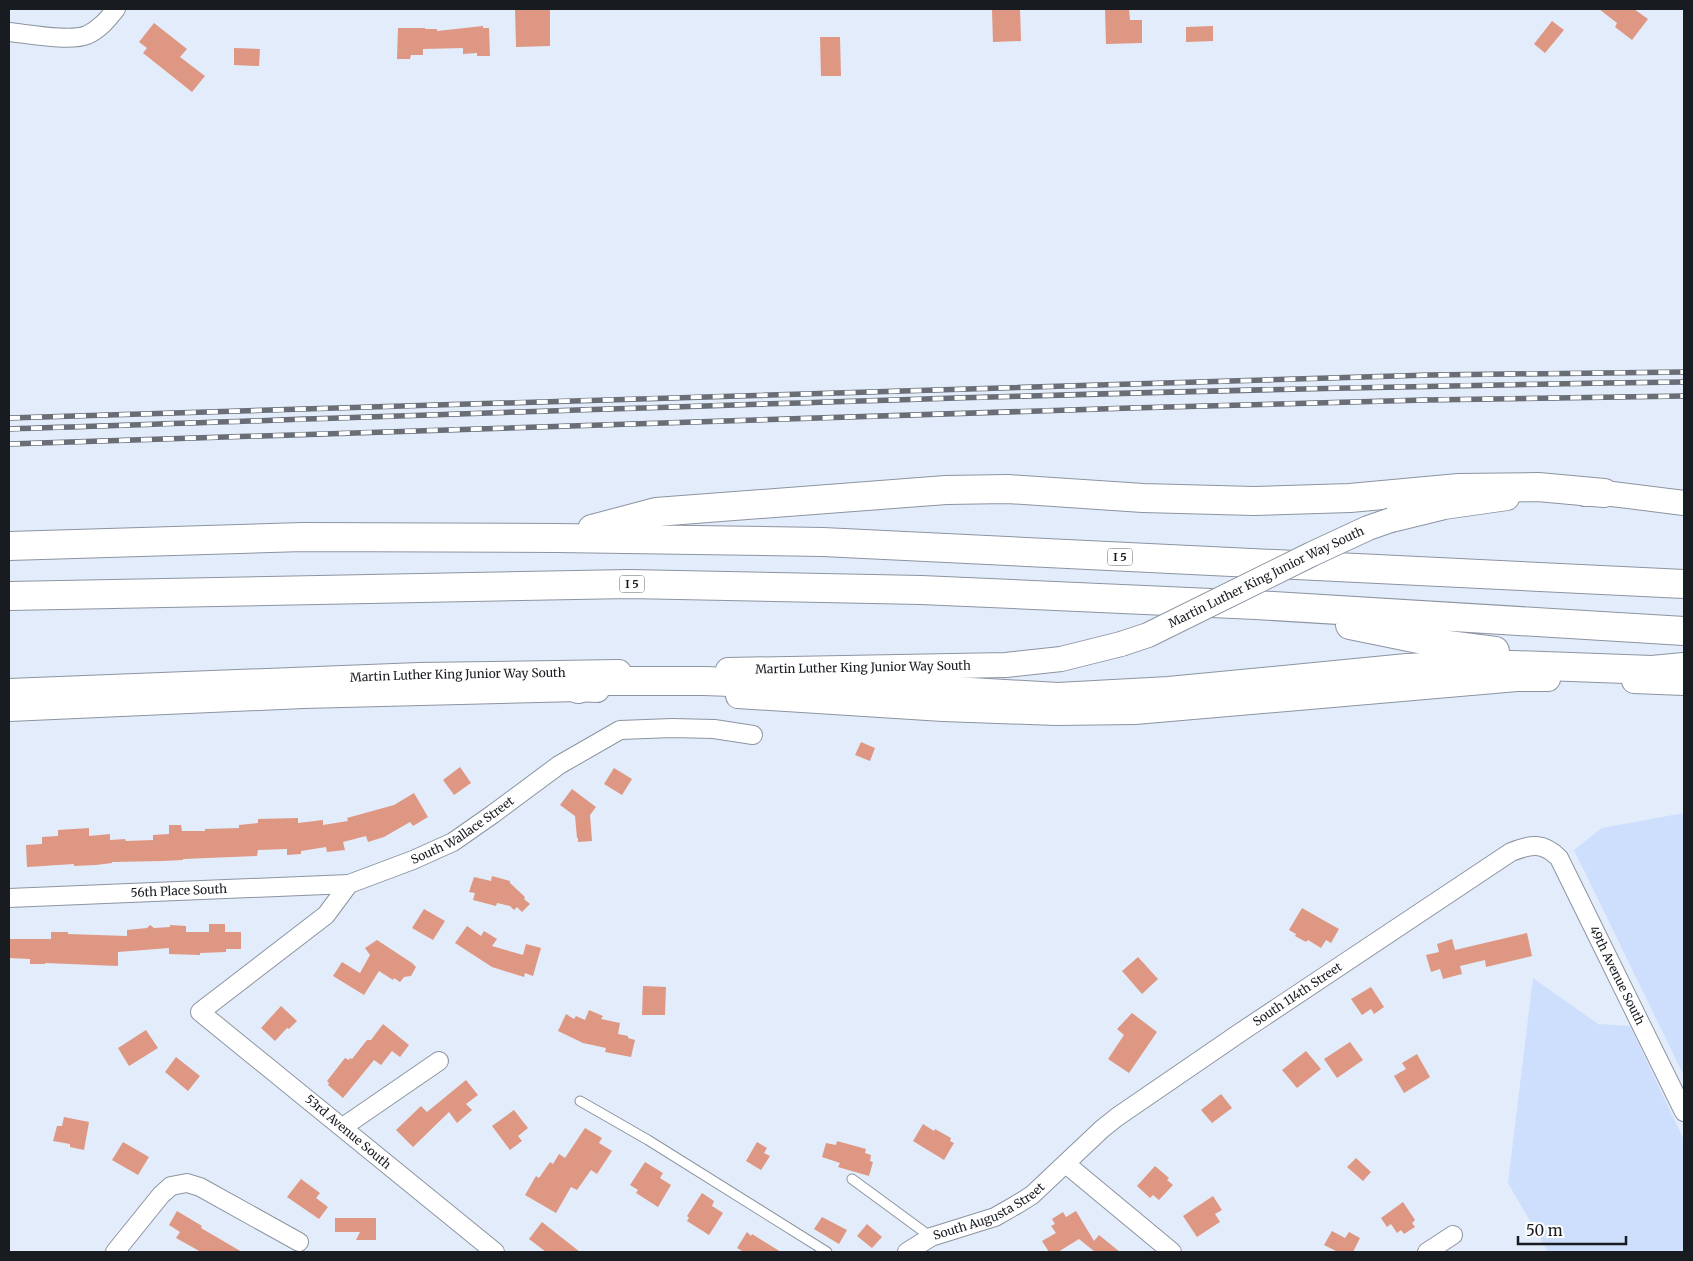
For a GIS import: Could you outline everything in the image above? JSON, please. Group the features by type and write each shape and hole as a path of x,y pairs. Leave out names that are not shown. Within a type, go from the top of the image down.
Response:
{"highway":[{"path":"556,538 656,512 946,490 1008,490 1143,498 1254,501 1350,498 1469,488 1538,487 1604,493"},
{"name":"I 5","path":"9,546 303,537 823,542 1684,584"},
{"name":"I 5","path":"9,596 628,584 921,590 1256,605 1684,632"},
{"path":"1256,605 1448,645 1493,651 1652,661 1684,667"},
{"path":"578,689 606,681 704,681 920,689 1058,697 1169,690 1408,668 1488,664 1652,670 1684,667"}],"main road":[{"name":"Martin Luther King Junior Way South","path":"9,691 419,675 1006,665 1061,659 1148,635 1312,554 1368,528 1391,520 1444,507 1487,500 1531,496 1604,493 1684,503"},
{"name":"Martin Luther King Junior Way South","path":"9,709 303,696 578,689 759,696 943,709 1056,713 1135,712 1517,679 1684,683"}],"street":[{"path":"9,32 68,38 79,37 96,30 106,22 116,9"},
{"name":"South Wallace Street","path":"349,884 454,842 559,765 620,730 714,729 753,734"},
{"name":"49th Avenue South","path":"1542,846 1551,850 1559,858 1684,1112"},
{"name":"South 114th Street","path":"1066,1164 1117,1117 1241,1032 1511,852 1524,847 1542,846"},
{"name":"56th Place South","path":"9,898 349,884"},
{"name":"53rd Avenue South","path":"349,884 326,915 200,1012 495,1252"},
{"path":"343,1127 439,1061"},
{"path":"1066,1164 1172,1252"},
{"name":"South Augusta Street","path":"907,1252 931,1236 996,1217 1032,1195 1066,1164"},
{"path":"115,1252 161,1195 171,1186 181,1183 194,1184 200,1187 299,1242"},
{"path":"1427,1252 1453,1235"}],"lane":[{"path":"580,1101 648,1140 827,1252"},
{"path":"852,1179 931,1236"}],"shaded area":[{"path":"1684,813 1684,1076 1574,850 1602,828"},
{"path":"1533,978 1598,1024 1630,1026 1684,1140 1684,1252 1548,1252 1508,1183"}],"building":[{"path":"515,9 550,9 550,46 516,47"},
{"path":"1020,9 1021,41 993,42 992,10"},
{"path":"1105,9 1129,9 1130,20 1142,20 1142,43 1106,44"},
{"path":"1599,9 1634,9 1648,19 1632,40 1615,27 1617,23"},
{"path":"1552,21 1564,30 1545,53 1534,44"},
{"path":"154,23 187,49 180,57 205,76 192,92 143,53 147,48 139,42"},
{"path":"483,26 483,28 489,28 490,56 477,56 477,53 463,54 463,48 423,49 423,55 411,55 410,59 397,59 398,28 425,28 437,29 437,31"},
{"path":"1213,26 1213,41 1186,42 1186,27"},
{"path":"820,37 840,37 841,76 821,76"},
{"path":"234,48 260,49 259,66 234,65"},
{"path":"861,742 875,748 870,761 855,755"},
{"path":"460,767 471,783 454,795 443,780"},
{"path":"614,768 632,779 622,795 604,784"},
{"path":"572,789 596,807 590,815 592,841 578,842 575,816 560,805"},
{"path":"414,793 428,817 413,826 410,822 384,837 368,842 366,836 343,842 345,850 327,852 326,847 301,851 301,854 287,855 287,849 258,850 257,856 27,867 26,845 42,844 42,837 58,836 58,830 89,828 89,836 110,834 110,840 125,839 126,841 153,840 153,835 169,834 169,825 181,825 182,831 205,831 205,829 239,828 239,825 258,823 258,819 298,818 298,823 323,820 323,825 348,821 347,818 394,805"},
{"path":"492,876 510,881 530,904 522,912 517,907 514,910 510,906 497,903 496,906 473,900 475,893 469,892 474,877 491,881"},
{"path":"1302,908 1339,929 1331,943 1326,940 1321,948 1308,940 1306,942 1295,936 1296,934 1289,930"},
{"path":"424,909 445,921 433,940 412,928"},
{"path":"209,924 225,924 225,932 241,932 241,949 226,949 226,952 200,953 200,955 169,954 169,948 118,952 118,966 30,964 30,959 9,958 9,939 51,939 51,932 127,936 127,930 147,928 150,925 154,928 170,927 170,925 186,926 186,932 209,932"},
{"path":"467,926 481,936 484,931 497,939 492,946 523,955 526,944 541,948 533,976 525,973 524,977 492,967 455,943"},
{"path":"1527,933 1532,956 1486,967 1485,960 1460,966 1462,974 1443,979 1440,969 1431,972 1426,955 1439,952 1437,944 1452,939 1455,950"},
{"path":"377,940 416,967 411,976 404,977 400,982 379,971 364,995 333,976 342,962 360,973 370,955 365,948"},
{"path":"1138,957 1158,979 1142,994 1122,971"},
{"path":"643,986 666,987 665,1015 642,1015"},
{"path":"1371,987 1384,1007 1374,1014 1371,1009 1362,1015 1351,999"},
{"path":"281,1006 297,1021 289,1029 287,1028 275,1041 261,1028"},
{"path":"589,1010 603,1016 601,1019 620,1023 618,1034 635,1040 631,1057 605,1052 606,1048 583,1043 558,1031 566,1014 574,1019 576,1016 585,1020"},
{"path":"1132,1013 1157,1032 1129,1073 1108,1059 1124,1035 1117,1029"},
{"path":"383,1024 409,1045 400,1057 392,1051 381,1065 374,1060 343,1098 328,1085 327,1081 345,1058 352,1059 367,1040 371,1040"},
{"path":"146,1030 158,1048 129,1066 118,1048"},
{"path":"1350,1042 1363,1060 1337,1078 1324,1059"},
{"path":"1306,1051 1321,1069 1297,1088 1282,1070"},
{"path":"1417,1054 1430,1077 1404,1093 1394,1076 1406,1069 1402,1063"},
{"path":"176,1057 200,1076 188,1091 165,1072"},
{"path":"466,1080 478,1095 466,1104 472,1110 457,1123 449,1112 413,1147 396,1130 421,1106 427,1112"},
{"path":"1221,1094 1232,1108 1212,1123 1201,1110"},
{"path":"514,1110 528,1128 518,1136 522,1141 510,1150 492,1126"},
{"path":"64,1117 89,1122 84,1150 70,1147 70,1144 53,1141 57,1126 62,1126"},
{"path":"923,1124 951,1138 950,1141 954,1143 944,1160 913,1141"},
{"path":"585,1128 602,1138 599,1143 612,1151 597,1174 591,1170 577,1190 571,1187 556,1213 525,1195 536,1176 539,1178 550,1162 553,1164 559,1154 565,1158"},
{"path":"837,1141 866,1149 865,1153 871,1155 870,1161 873,1162 869,1176 838,1167 840,1163 822,1157 826,1143 836,1145"},
{"path":"123,1142 149,1157 138,1175 112,1160"},
{"path":"757,1142 767,1148 764,1153 770,1156 761,1170 746,1161"},
{"path":"1356,1158 1371,1172 1363,1181 1347,1167"},
{"path":"645,1162 663,1173 660,1178 671,1185 658,1207 636,1193 638,1190 630,1185"},
{"path":"1155,1166 1169,1178 1167,1180 1173,1185 1159,1200 1153,1195 1150,1198 1137,1186"},
{"path":"301,1179 320,1193 316,1198 328,1207 319,1219 287,1197"},
{"path":"702,1193 714,1201 712,1206 723,1213 709,1235 687,1221 689,1218 687,1216"},
{"path":"1213,1196 1222,1210 1215,1214 1220,1222 1197,1237 1183,1216"},
{"path":"1403,1202 1415,1220 1412,1223 1415,1227 1404,1234 1401,1230 1397,1233 1391,1224 1387,1227 1381,1218"},
{"path":"177,1211 202,1226 201,1228 242,1252 201,1252 176,1238 180,1232 169,1225"},
{"path":"1076,1211 1094,1241 1099,1235 1120,1252 1095,1252 1079,1239 1058,1252 1049,1252 1042,1241 1056,1233 1051,1226 1055,1224 1052,1219 1063,1212 1066,1217"},
{"path":"822,1217 847,1230 839,1244 814,1229"},
{"path":"335,1218 376,1218 376,1240 356,1240 360,1232 335,1232"},
{"path":"542,1222 580,1252 546,1252 529,1239"},
{"path":"867,1224 882,1237 872,1248 857,1236"},
{"path":"1332,1231 1345,1238 1349,1232 1360,1238 1353,1252 1338,1252 1324,1245"},
{"path":"747,1232 781,1252 744,1252 737,1248"}],"railway":[{"path":"9,418 1430,375 1684,372"},
{"path":"9,429 1056,395 1684,382"},
{"path":"9,444 1131,408 1425,400 1684,396"}]}
